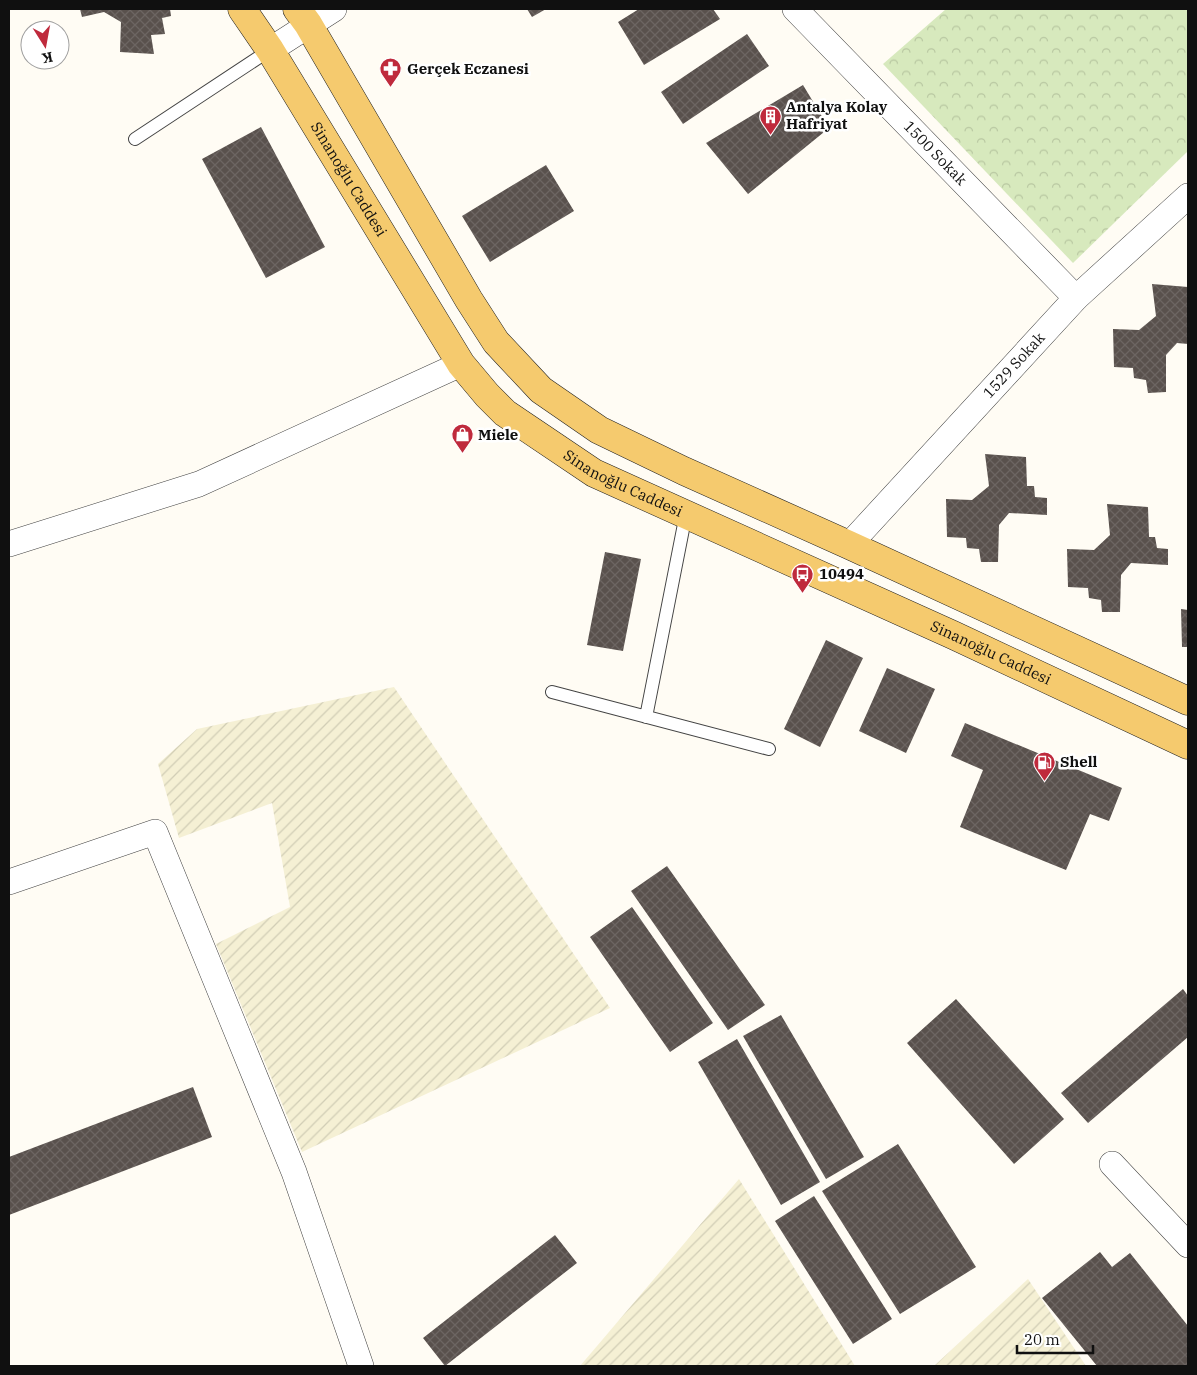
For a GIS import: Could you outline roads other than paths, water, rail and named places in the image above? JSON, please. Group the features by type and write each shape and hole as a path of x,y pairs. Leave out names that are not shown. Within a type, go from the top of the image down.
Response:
{"main road":[{"name":"Si̇nanoğlu Caddesi","path":"242,9 270,50 461,364 505,413 594,473 962,639 1188,745"},
{"path":"303,16 469,300 496,342 541,390 599,430 684,471 1188,701"}],"street":[{"path":"270,50 303,16 334,9"},
{"name":"1500 Sokak","path":"795,9 1076,298"},
{"name":"1529 Sokak","path":"849,545 1076,298 1188,196"},
{"path":"9,544 199,484 461,364"},
{"path":"9,882 155,832 294,1172 361,1366"},
{"path":"1112,1164 1188,1245"}],"lane":[{"path":"135,139 270,50"},
{"path":"646,717 686,514"},
{"path":"552,692 769,749"}],"place":[{"name":"Gerçek Eczanesi","path":"391,88"},
{"name":"Antalya Kolay Hafriyat","path":"770,135"},
{"name":"Miele","path":"462,454"},
{"name":"10494","path":"803,593"},
{"name":"Shell","path":"1044,781"}]}
